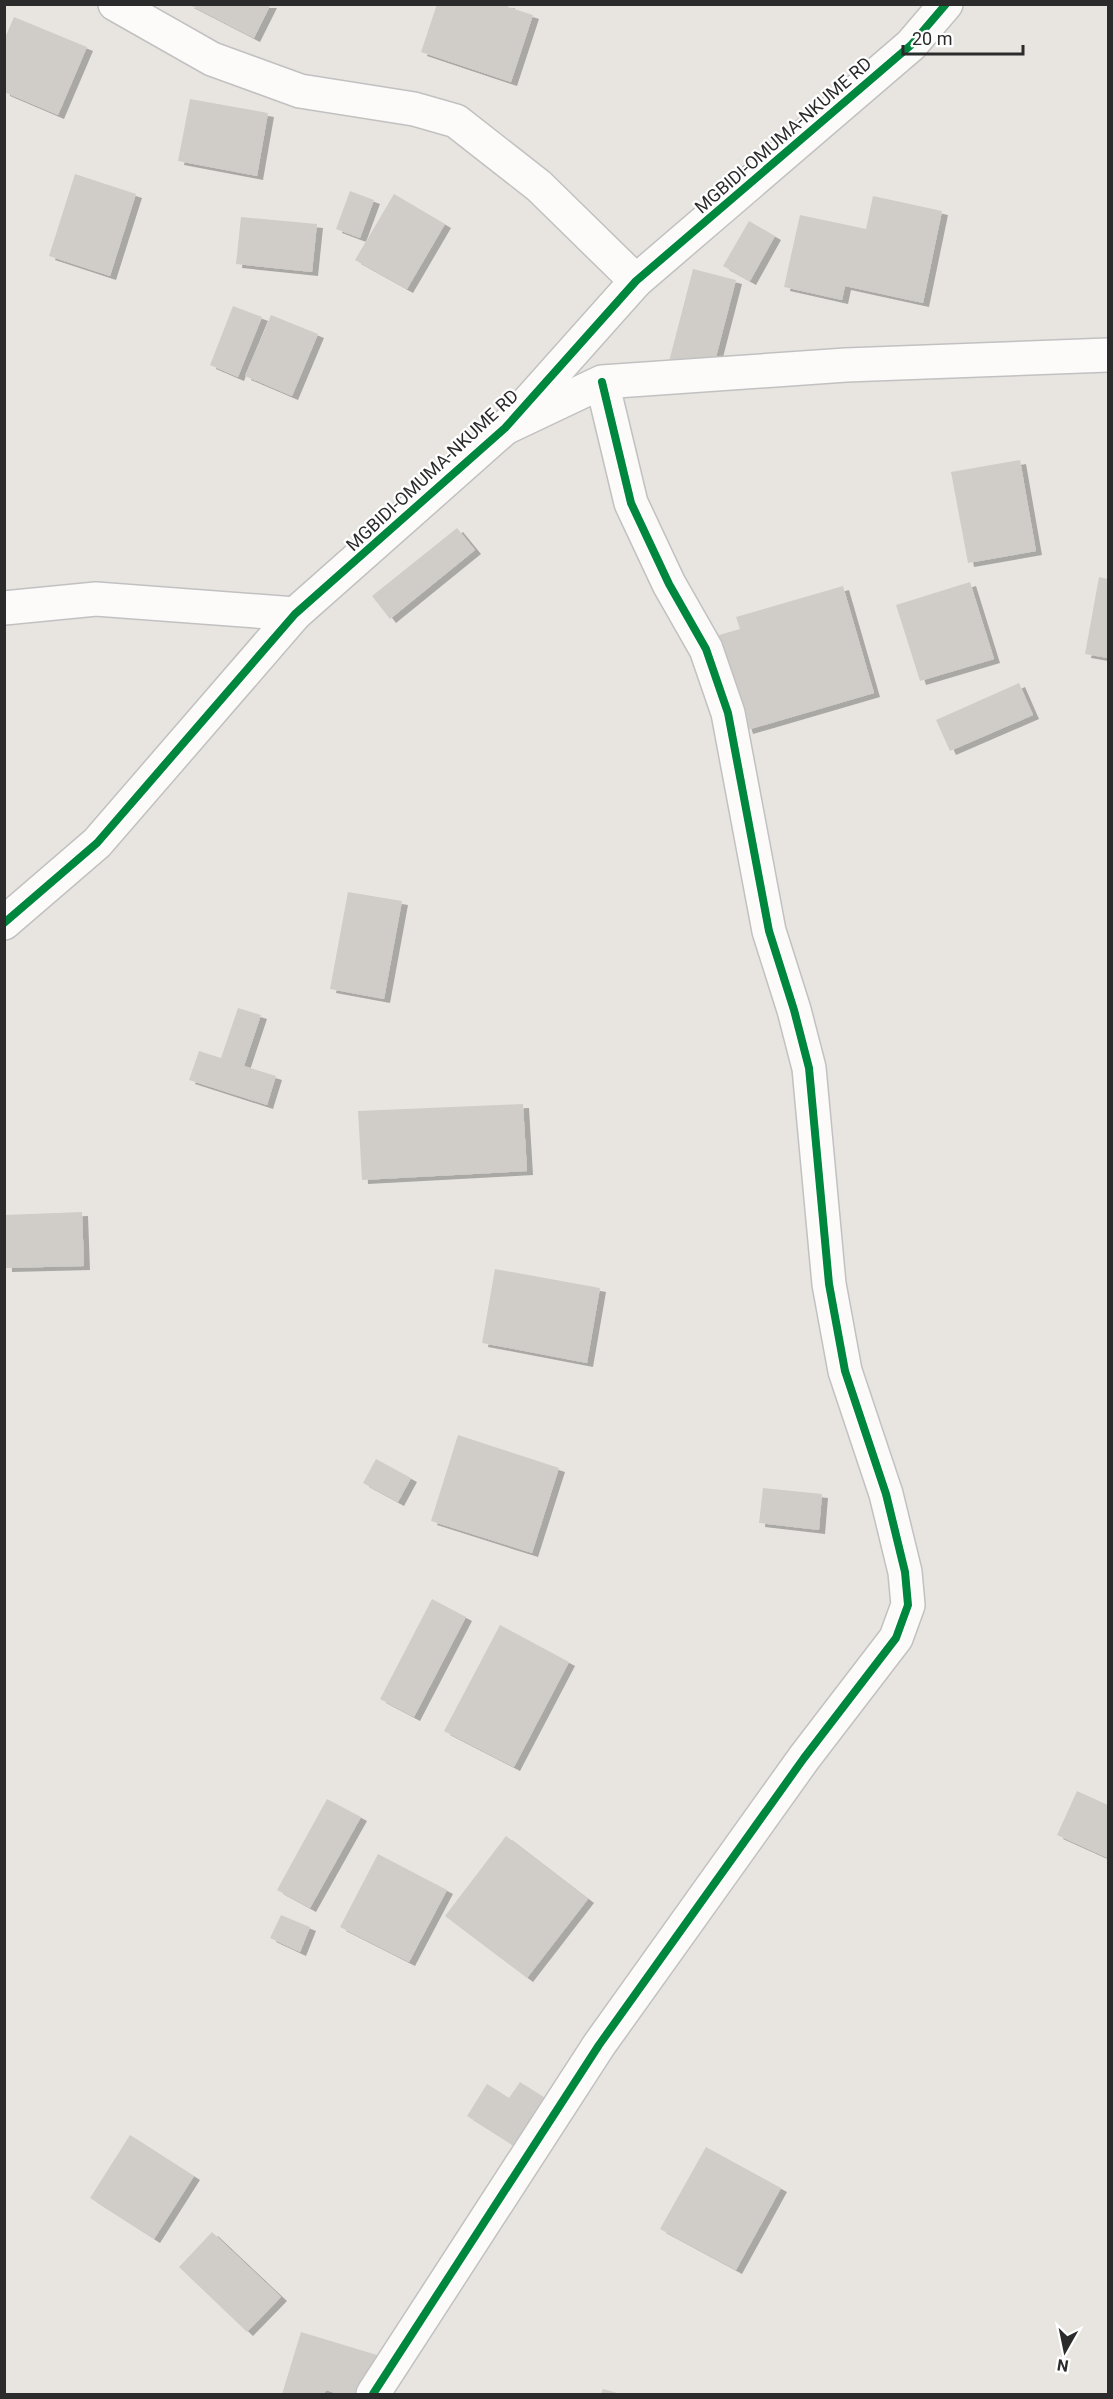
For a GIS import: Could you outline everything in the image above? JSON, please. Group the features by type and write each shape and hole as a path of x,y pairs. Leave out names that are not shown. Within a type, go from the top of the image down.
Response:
{"street":[{"path":"115,4 212,59 300,91 414,109 456,121 539,186 636,281"},
{"name":"MGBIDI-OMUMA-NKUME RD","path":"4,923 97,843 295,614 505,428 636,281 912,45 946,4"},
{"path":"505,428 602,382 846,365 1108,355"},
{"path":"374,2394 599,2045 804,1758 896,1638 908,1605 905,1572 886,1494 845,1371 829,1284 809,1068 794,1010 769,931 728,713 706,648 669,584 632,503 602,382"},
{"path":"4,608 96,599 295,614"}],"building":[{"path":"188,4 271,4 254,38"},
{"path":"437,4 509,4 508,7 533,15 511,82 421,52"},
{"path":"14,17 87,47 58,115 4,92 4,40"},
{"path":"190,99 268,113 257,176 178,161"},
{"path":"75,174 136,194 110,276 49,256"},
{"path":"350,191 374,200 360,238 336,229"},
{"path":"394,194 445,224 407,289 355,260"},
{"path":"873,196 942,211 923,303 845,286 842,300 784,287 800,215 866,229"},
{"path":"241,217 317,224 312,272 236,264"},
{"path":"749,221 775,236 750,281 723,266"},
{"path":"693,269 736,280 709,384 666,373"},
{"path":"233,306 262,317 238,377 210,365"},
{"path":"271,315 318,334 292,396 245,376"},
{"path":"1020,460 1036,551 968,563 951,472"},
{"path":"457,528 475,550 390,619 372,596"},
{"path":"1099,577 1108,579 1108,658 1085,654"},
{"path":"970,582 994,659 920,681 896,605"},
{"path":"843,586 874,693 747,730 719,635 740,629 736,617"},
{"path":"1019,683 1033,715 950,751 936,720"},
{"path":"348,892 402,901 384,999 330,989"},
{"path":"238,1008 261,1015 244,1066 276,1076 267,1105 189,1080 199,1051 221,1058"},
{"path":"523,1104 527,1171 362,1180 358,1111"},
{"path":"82,1212 84,1266 6,1268 4,1215"},
{"path":"495,1269 600,1288 587,1363 482,1343"},
{"path":"458,1435 559,1468 532,1553 431,1521"},
{"path":"376,1459 411,1478 398,1502 363,1483"},
{"path":"763,1488 822,1494 819,1530 759,1523"},
{"path":"432,1599 466,1617 414,1717 380,1699"},
{"path":"500,1625 569,1662 514,1767 444,1731"},
{"path":"1077,1791 1108,1805 1108,1858 1057,1835"},
{"path":"327,1799 361,1817 310,1908 277,1890"},
{"path":"506,1836 588,1899 527,1978 445,1916"},
{"path":"378,1854 447,1890 409,1962 340,1927"},
{"path":"281,1915 310,1927 300,1952 270,1938"},
{"path":"520,2082 553,2103 522,2151 467,2116 487,2084 509,2098"},
{"path":"130,2135 194,2176 154,2239 90,2198"},
{"path":"706,2147 781,2188 736,2270 660,2229"},
{"path":"212,2232 281,2297 247,2332 179,2267"},
{"path":"301,2332 377,2355 365,2394 338,2394 326,2390 324,2394 282,2394"},
{"path":"603,2389 621,2394 601,2394"}],"cycle path":[{"path":"4,923 97,843 295,614 505,428 636,281 911,45 946,4"},
{"path":"373,2394 599,2045 804,1758 896,1638 908,1605 905,1572 886,1494 845,1371 829,1284 809,1068 794,1010 769,931 728,713 706,649 669,584 631,503 602,382"}]}
